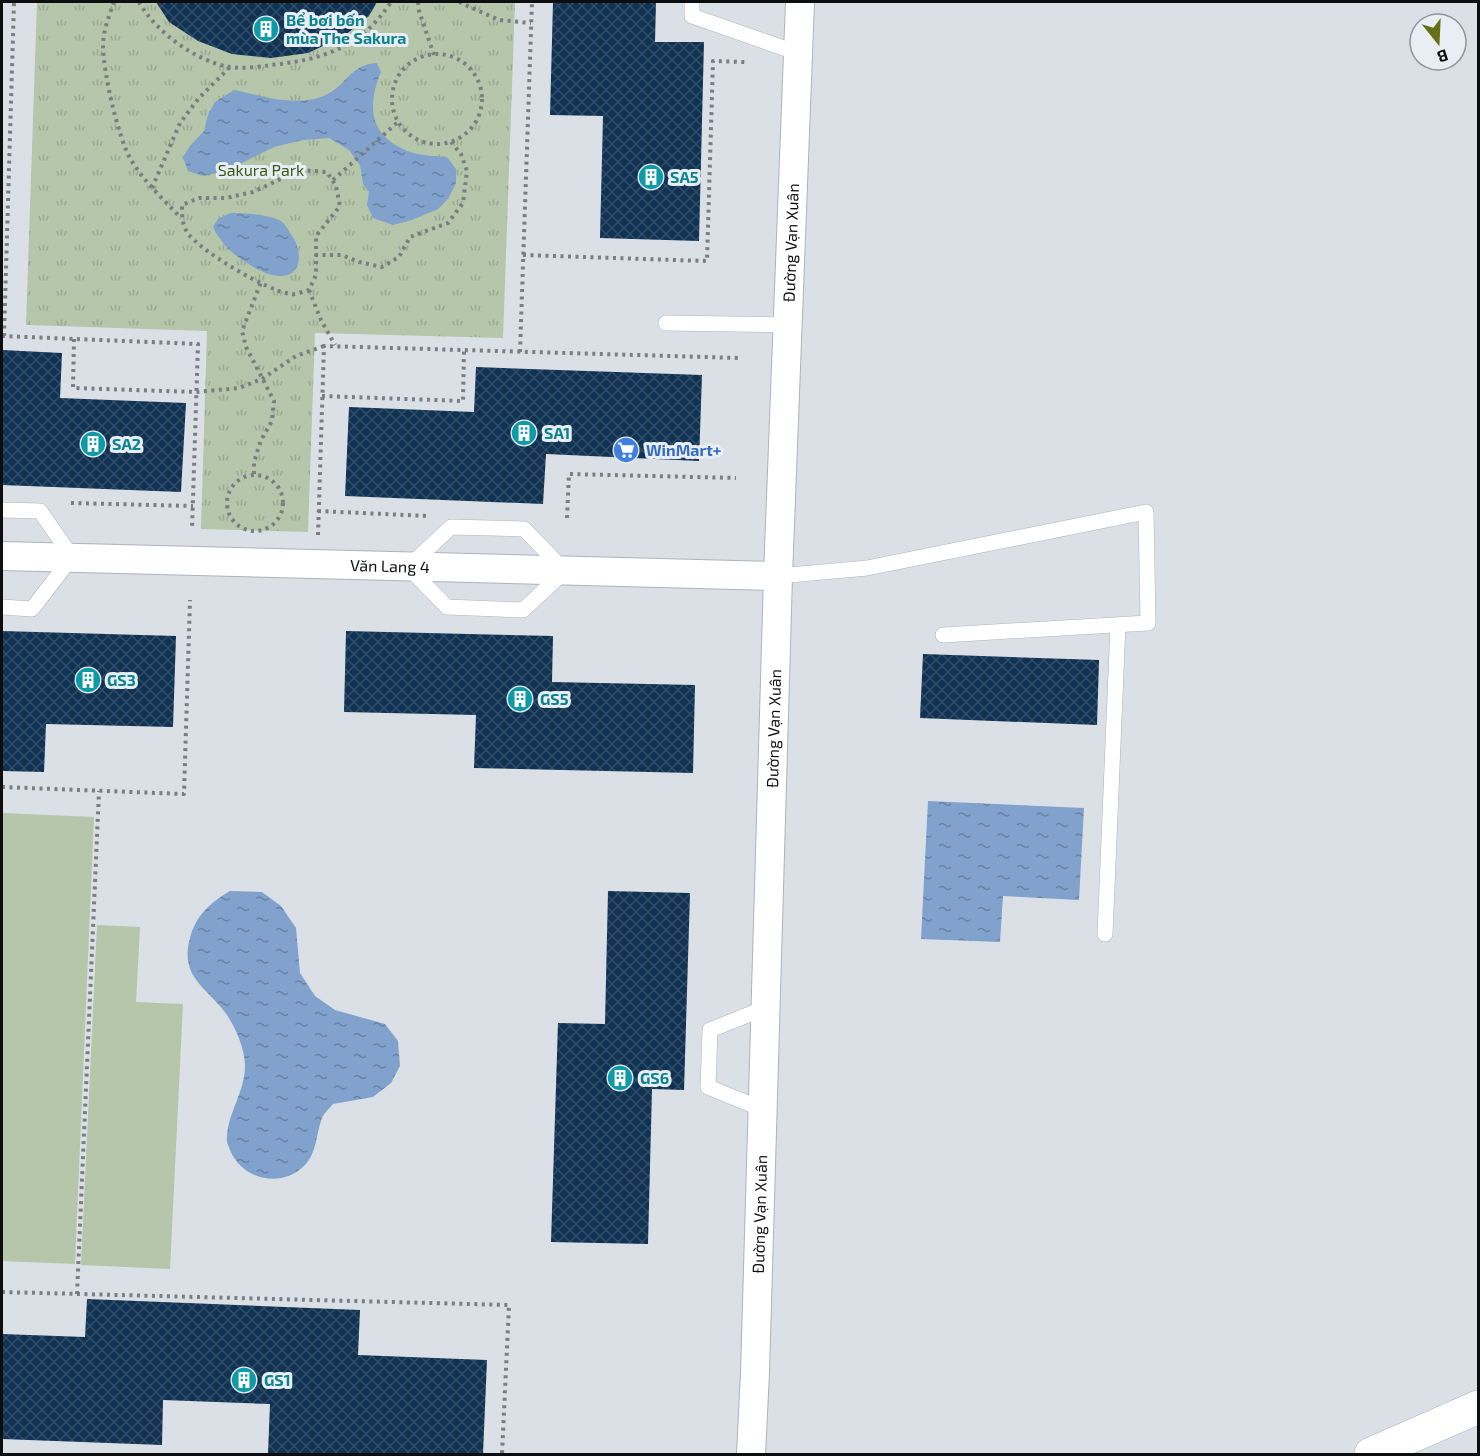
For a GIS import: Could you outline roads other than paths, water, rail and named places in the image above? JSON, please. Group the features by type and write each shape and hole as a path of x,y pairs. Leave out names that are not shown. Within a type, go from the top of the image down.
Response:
{"street":[{"name":"Đường Vạn Xuân","path":"751,1455 778,576 800,2"},
{"name":"Văn Lang 4","path":"2,555 778,576"},
{"path":"1371,1455 1479,1407"}],"lane":[{"path":"692,2 692,16 798,53"},
{"path":"666,323 788,325"},
{"path":"2,510 40,511 72,557 32,609 2,607"},
{"path":"778,576 867,568 1146,512 1148,623 943,634"},
{"path":"451,527 524,529 565,571 523,610 447,607 408,567 451,527"},
{"path":"1105,934 1118,625"},
{"path":"762,1109 708,1087 710,1030 765,1008"}],"water":[{"path":"377,63 381,72 376,85 373,109 379,130 397,146 410,152 447,157 456,169 456,183 448,199 438,209 393,225 373,218 367,205 369,192 363,184 360,165 349,150 329,138 303,140 274,147 226,171 203,176 188,171 183,157 204,131 208,115 215,102 234,90 283,100 308,100 331,92 356,70 368,64"},
{"path":"230,213 263,215 282,222 296,242 298,249 298,262 292,273 278,276 268,274 258,270 230,250 220,240 213,227 218,219"},
{"path":"928,801 1084,808 1079,900 1003,896 1000,942 921,939"},
{"path":"230,891 262,892 281,906 296,928 300,973 315,996 335,1010 385,1024 398,1041 400,1066 391,1083 373,1097 333,1104 322,1118 309,1160 296,1172 274,1179 253,1174 236,1160 230,1150 227,1140 228,1128 244,1075 242,1046 227,1015 197,981 188,963 190,938 200,916 216,900"}],"place":[{"name":"Bể bơi bốn mùa The Sakura","path":"266,29"},
{"name":"SA5","path":"651,177"},
{"name":"SA1","path":"524,433"},
{"name":"SA2","path":"93,444"},
{"name":"WinMart+","path":"626,450"},
{"name":"GS3","path":"88,680"},
{"name":"GS5","path":"520,699"},
{"name":"GS6","path":"620,1078"},
{"name":"GS1","path":"244,1380"}],"park label":[{"name":"Sakura Park","path":"261,170"}]}
